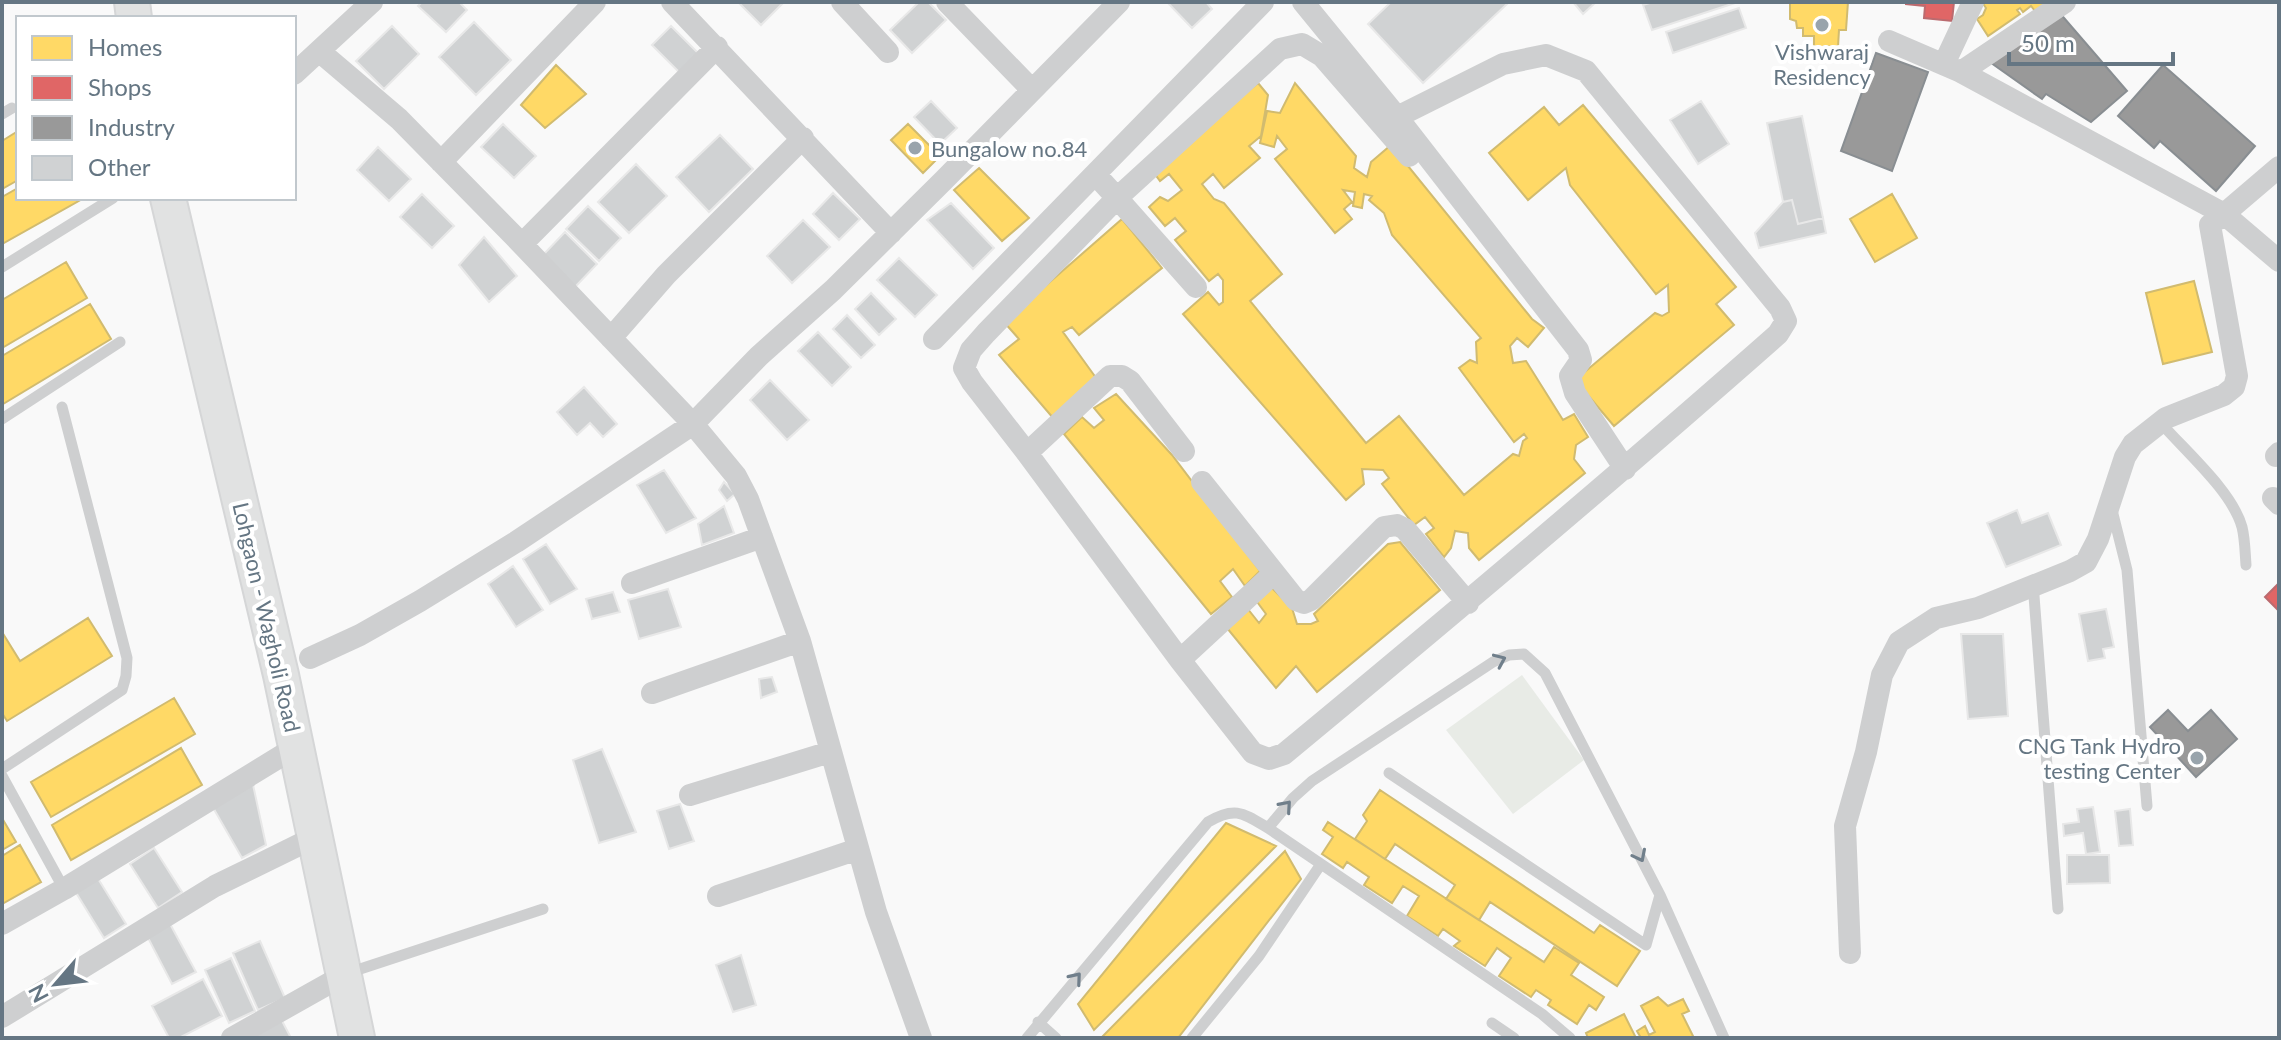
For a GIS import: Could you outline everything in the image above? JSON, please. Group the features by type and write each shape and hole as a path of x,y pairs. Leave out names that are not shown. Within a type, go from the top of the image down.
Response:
{"main road":[{"name":"Lohgaon - Wagholi Road","path":"168,200 296,747 357,1038"}],"street":[{"path":"296,72 372,2"},
{"path":"441,162 595,2"},
{"path":"672,2 891,233"},
{"path":"842,2 888,52"},
{"path":"947,2 1032,90"},
{"path":"310,658 360,635 420,601 516,542 693,424 759,356 891,233 1119,2"},
{"path":"934,339 1263,2"},
{"path":"1303,2 1397,117 1578,350 1581,360 1570,376 1575,393 1625,469"},
{"path":"1953,68 1973,2"},
{"path":"1953,68 2065,2"},
{"path":"1889,41 1953,68 2224,214 2279,261"},
{"path":"1397,117 1503,64 1546,55 1586,71 1780,308 1786,321 1778,334 1468,603 1284,754 1269,759 1253,753 1180,660 964,368 971,350 986,333 1117,198 1280,49 1302,44 1322,56 1449,205"},
{"path":"522,244 717,47"},
{"path":"319,51 399,119 522,244 693,424 736,476 748,499 800,641 876,912 921,1038"},
{"path":"611,338 666,275 803,138"},
{"path":"1850,953 1845,826 1866,752 1882,675 1899,642 1936,618 1978,608 2086,562 2098,539 2125,457 2133,444 2160,422 2224,395 2234,387 2237,376 2210,225 2279,167"},
{"path":"1095,174 1196,287"},
{"path":"1027,453 1110,376 1122,376 1130,381 1184,451"},
{"path":"1202,482 1296,600 1304,603 1311,600 1384,527 1397,525 1405,529 1468,603"},
{"path":"632,583 762,537"},
{"path":"1180,660 1273,574"},
{"path":"652,693 800,641"},
{"path":"2,924 296,747"},
{"path":"690,795 830,752"},
{"path":"2,1017 215,886 315,837"},
{"path":"718,896 858,849"},
{"path":"232,1038 344,975"}],"lane":[{"path":"2,267 110,200"},
{"path":"3,417 120,342"},
{"path":"2,769 122,690 126,676 127,658 62,407"},
{"path":"2160,422 2235,510 2241,524 2246,565"},
{"path":"2110,502 2127,570 2147,806"},
{"path":"2033,583 2058,909"},
{"path":"1268,828 1312,781 1493,662 1509,655 1524,654 1545,673 1660,895 1724,1038"},
{"path":"1389,773 1646,945 1660,895"},
{"path":"2,776 64,889"},
{"path":"1027,1038 1208,822 1223,813 1237,812 1268,828 1542,1014 1570,1038"},
{"path":"1192,1038 1259,956 1321,864"},
{"path":"344,975 543,909"},
{"path":"1038,1022 1056,1038"},
{"path":"1492,1023 1514,1038"}],"shaded area":[{"path":"1522,675 1584,760 1513,814 1446,730"}],"building: Homes":[{"name":"Vishwaraj Residency","path":"1790,2 1848,2 1846,30 1839,30 1838,47 1824,46 1822,51 1814,51 1814,36 1803,36 1803,28 1797,28 1796,21 1790,19"},
{"path":"1982,2 2049,2 2035,11 2031,6 2023,12 2020,8 2017,10 2020,14 1988,36 1977,19 1986,8"},
{"path":"556,65 586,94 545,128 521,105"},
{"path":"1258,83 1268,95 1261,136 1249,146 1260,158 1224,188 1213,174 1202,184 1214,199 1224,203 1282,274 1250,301 1366,443 1399,416 1464,495 1513,454 1519,456 1523,441 1527,438 1524,434 1514,442 1459,368 1470,360 1477,363 1476,342 1481,338 1392,235 1384,213 1369,200 1372,196 1364,194 1362,208 1353,206 1355,192 1343,190 1352,202 1344,209 1352,219 1335,233 1275,159 1287,149 1277,136 1274,147 1260,143 1267,111 1280,113 1295,83 1356,156 1354,168 1367,177 1371,162 1391,145 1532,319 1544,328 1528,347 1517,338 1510,346 1513,363 1526,361 1563,420 1574,414 1588,437 1576,445 1574,459 1585,473 1479,560 1469,548 1468,533 1455,531 1451,548 1444,557 1426,534 1434,528 1425,517 1414,525 1382,484 1389,478 1383,470 1362,469 1364,484 1346,500 1183,314 1208,292 1219,305 1223,302 1223,280 1218,274 1209,281 1175,240 1186,231 1175,218 1165,226 1149,207 1160,197 1168,201 1182,190 1169,174 1160,181 1152,170"},
{"path":"1583,105 1736,287 1716,304 1734,325 1614,426 1575,380 1655,313 1662,316 1669,312 1668,285 1656,294 1570,185 1566,168 1528,200 1489,153 1544,107 1559,125"},
{"name":"Bungalow no.84","path":"908,124 940,156 923,173 891,140"},
{"path":"16,132 16,181 2,189 2,141"},
{"path":"979,168 1029,218 1002,241 954,190"},
{"path":"16,189 16,200 80,200 2,244 2,197"},
{"path":"1892,194 1917,238 1875,262 1850,219"},
{"path":"1122,219 1162,268 1079,335 1072,327 1063,332 1099,382 1054,419 999,355 1019,339 1004,322"},
{"path":"66,262 87,298 2,348 2,300"},
{"path":"2194,281 2212,352 2163,364 2146,293"},
{"path":"90,304 111,339 3,404 2,356"},
{"path":"1116,394 1172,455 1260,571 1245,586 1233,569 1220,581 1232,597 1211,614 1064,434 1082,417 1094,428 1104,420 1094,408"},
{"path":"1400,542 1440,590 1317,692 1296,666 1276,688 1227,628 1247,608 1259,623 1266,614 1255,599 1272,588 1292,608 1297,624 1318,621 1314,614 1388,544"},
{"path":"88,618 112,656 7,721 2,713 2,632 20,661"},
{"path":"174,698 195,734 51,817 31,782"},
{"path":"181,748 202,785 71,860 52,825"},
{"path":"1380,790 1594,933 1600,925 1640,951 1617,986 1490,902 1479,920 1446,899 1455,885 1395,844 1385,859 1355,839 1367,821 1363,815"},
{"path":"2,818 16,842 2,850"},
{"path":"1328,822 1544,962 1554,947 1579,963 1571,975 1604,997 1596,1010 1589,1005 1577,1024 1548,1005 1551,1000 1536,990 1531,997 1499,976 1511,958 1497,948 1485,966 1454,946 1460,941 1443,929 1438,936 1407,916 1419,896 1403,886 1392,903 1364,885 1369,877 1347,862 1343,868 1322,854 1333,837 1323,830"},
{"path":"1226,823 1276,846 1094,1030 1078,1004"},
{"path":"20,845 41,882 2,904 2,856"},
{"path":"1285,851 1301,879 1178,1038 1101,1038"},
{"path":"1658,997 1668,1006 1683,999 1689,1011 1682,1014 1694,1038 1641,1038 1637,1031 1645,1026 1649,1035 1655,1032 1641,1006"},
{"path":"1624,1014 1636,1038 1588,1038 1586,1033"}],"building: Shops":[{"path":"1906,2 1954,2 1952,21 1924,18 1925,6"},
{"path":"2279,583 2279,611 2265,597"}],"building: Industry":[{"path":"2058,11 2127,91 2091,122 2046,94 2042,99 1987,60"},
{"path":"1876,53 1928,72 1892,171 1841,151"},
{"path":"2163,65 2255,146 2216,191 2160,141 2154,148 2118,116"},
{"name":"CNG Tank Hydro testing Center","path":"2168,710 2188,731 2211,710 2237,739 2196,777 2150,727"}],"building: Other":[{"path":"422,2 459,2 467,10 446,32 418,6"},
{"path":"738,2 784,2 761,25"},
{"path":"919,2 928,2 946,20 912,53 890,30"},
{"path":"1167,2 1206,2 1212,9 1192,28"},
{"path":"1391,2 1507,4 1423,83 1368,24"},
{"path":"1573,2 1596,2 1583,14"},
{"path":"1653,2 1738,2 1652,30 1643,5"},
{"path":"1739,8 1746,28 1673,53 1666,32"},
{"path":"474,22 511,60 476,95 439,57"},
{"path":"392,26 419,54 384,89 356,61"},
{"path":"671,26 699,54 680,73 652,45"},
{"path":"931,101 957,128 940,144 914,117"},
{"path":"1701,101 1729,144 1698,164 1670,120"},
{"path":"1802,116 1823,218 1798,224 1792,200 1783,202 1767,123"},
{"path":"503,124 536,156 514,178 481,147"},
{"path":"720,135 753,169 709,212 676,177"},
{"path":"378,147 411,179 389,201 357,170"},
{"path":"636,164 667,196 629,233 598,202"},
{"path":"833,193 860,219 839,240 813,214"},
{"path":"422,194 454,226 432,248 400,217"},
{"path":"1792,200 1798,224 1823,218 1826,233 1759,248 1755,233 1783,202"},
{"path":"951,203 994,248 973,269 927,220"},
{"path":"588,206 621,238 599,261 566,229"},
{"path":"803,220 830,247 792,283 767,256"},
{"path":"565,232 597,264 575,287 543,255"},
{"path":"484,237 517,276 489,302 459,265"},
{"path":"899,258 937,295 915,317 877,280"},
{"path":"871,293 896,319 879,335 855,309"},
{"path":"847,315 875,345 861,358 833,329"},
{"path":"818,332 851,367 832,386 798,351"},
{"path":"770,380 809,420 787,440 750,400"},
{"path":"584,387 617,424 603,437 590,423 577,435 557,412"},
{"path":"664,470 696,518 666,533 637,485"},
{"path":"724,482 735,494 727,501 719,490"},
{"path":"724,506 734,533 702,545 698,524"},
{"path":"2017,510 2022,523 2048,513 2061,545 2006,567 1987,523"},
{"path":"546,544 577,589 550,604 523,559"},
{"path":"513,566 543,610 516,627 488,584"},
{"path":"668,589 681,627 639,639 628,600"},
{"path":"613,592 620,612 592,619 586,599"},
{"path":"2106,609 2114,647 2103,649 2105,658 2088,661 2079,614"},
{"path":"1961,634 2003,634 2008,716 1968,719"},
{"path":"772,677 777,692 761,698 759,679"},
{"path":"602,749 636,832 599,843 573,760"},
{"path":"252,780 266,845 242,858 211,804"},
{"path":"680,804 694,841 669,849 657,811"},
{"path":"2093,807 2100,852 2086,854 2083,833 2064,836 2063,824 2079,822 2077,809"},
{"path":"2130,809 2133,845 2119,846 2115,811"},
{"path":"154,848 182,892 158,908 130,864"},
{"path":"2067,855 2109,855 2110,883 2067,884"},
{"path":"97,877 126,924 104,938 75,891"},
{"path":"169,922 196,972 172,984 146,934"},
{"path":"260,941 285,998 258,1010 233,953"},
{"path":"741,955 756,1005 733,1012 716,965"},
{"path":"231,958 255,1011 229,1023 205,970"},
{"path":"203,979 222,1016 179,1038 169,1038 152,1006"},
{"path":"280,1017 291,1038 257,1038 253,1031"}],"place":[{"name":"Vishwaraj Residency","path":"1822,25"},
{"name":"Bungalow no.84","path":"915,148"},
{"name":"CNG Tank Hydro testing Center","path":"2197,758"}]}
